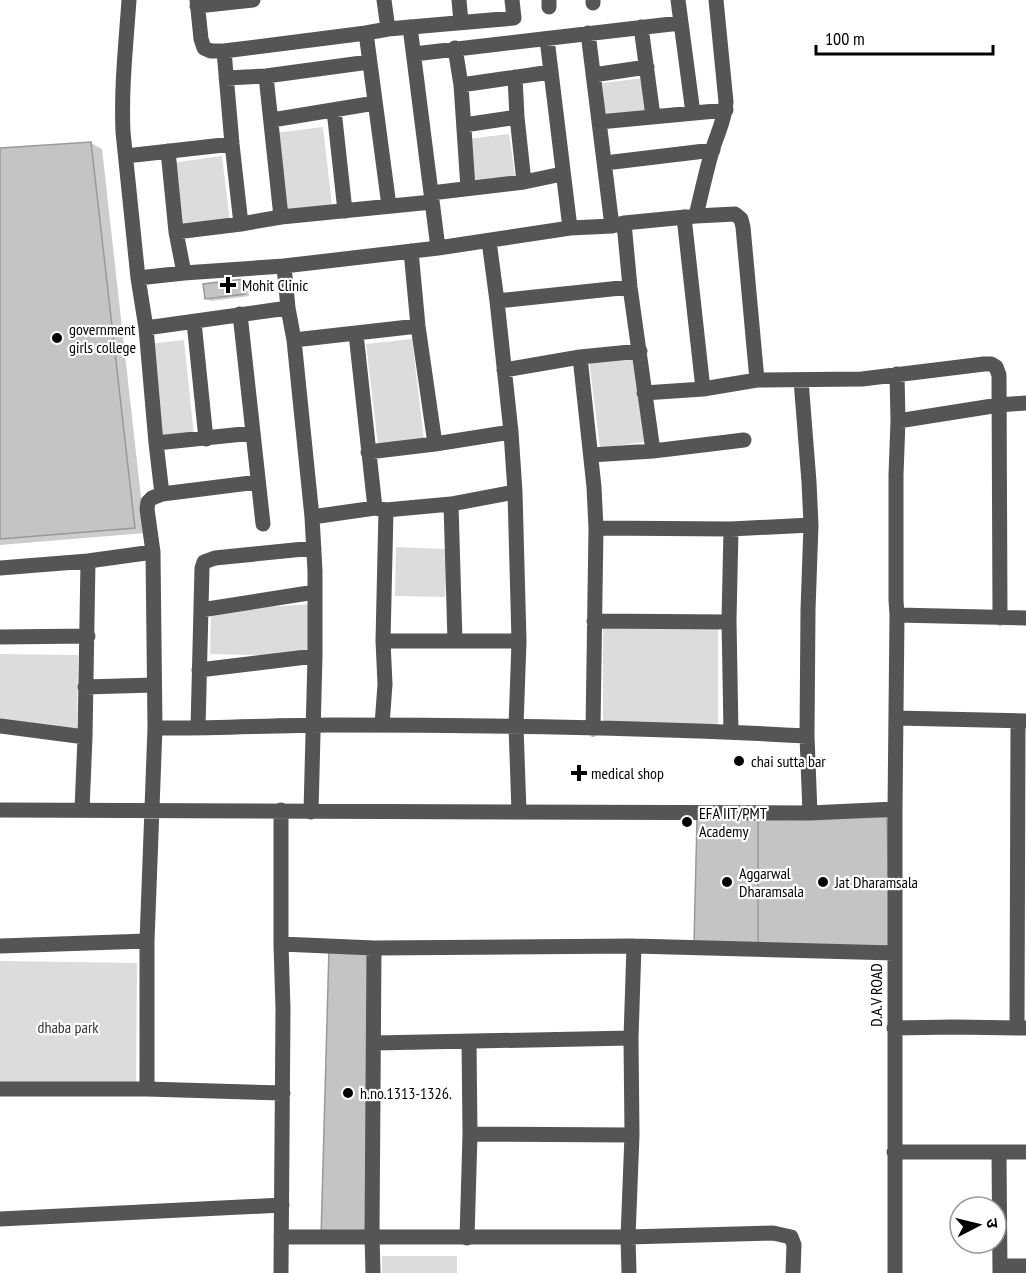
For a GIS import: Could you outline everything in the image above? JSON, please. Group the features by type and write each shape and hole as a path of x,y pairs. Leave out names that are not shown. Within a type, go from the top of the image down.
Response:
{"street":[{"path":"129,0 122,112 162,494"},
{"path":"253,0 197,3 204,48 211,51 224,51 366,33 388,28 514,18 512,0"},
{"path":"384,0 388,28"},
{"path":"459,0 461,22"},
{"path":"678,0 693,114"},
{"path":"703,389 690,216 726,110 716,0"},
{"path":"414,54 680,23"},
{"path":"410,27 438,248"},
{"path":"641,27 652,116"},
{"path":"366,33 389,206"},
{"path":"588,33 605,164 630,287 653,451"},
{"path":"547,39 570,228"},
{"path":"454,48 461,86 468,188"},
{"path":"224,51 231,144 241,224"},
{"path":"226,78 266,76 369,62"},
{"path":"593,75 647,67"},
{"path":"461,86 551,72"},
{"path":"266,76 281,217"},
{"path":"515,77 524,182"},
{"path":"272,120 375,103"},
{"path":"334,110 345,211"},
{"path":"599,122 726,110"},
{"path":"464,124 517,117"},
{"path":"126,156 231,144"},
{"path":"605,164 713,150"},
{"path":"168,151 176,232 184,273"},
{"path":"176,232 281,217 389,206 468,188 524,182 562,174"},
{"path":"138,278 284,266 438,248 570,228 690,216 735,214 741,219 743,227 757,380"},
{"path":"489,241 511,432 515,492 519,641 516,726 519,812"},
{"path":"411,251 418,326 435,444"},
{"path":"284,266 294,340 314,548 315,656 311,812"},
{"path":"497,302 630,287"},
{"path":"146,328 288,308"},
{"path":"240,314 263,524"},
{"path":"194,322 206,439"},
{"path":"294,340 418,326"},
{"path":"356,334 368,452 381,509 385,684 382,725"},
{"path":"504,370 580,357 640,351"},
{"path":"580,357 594,487 596,528 593,729"},
{"path":"644,393 703,389 757,380 862,380 991,364 996,367 999,375 1000,618"},
{"name":"D.A.V ROAD","path":"895,1273 897,374"},
{"path":"801,380 811,525 807,736 810,813"},
{"path":"898,421 1026,403"},
{"path":"368,452 511,432"},
{"path":"156,443 253,433"},
{"path":"591,455 653,451 744,440"},
{"path":"147,1089 147,941 155,728 153,552 148,502 162,494 258,483"},
{"path":"312,517 451,504 515,492"},
{"path":"451,504 455,641"},
{"path":"596,528 731,529 811,525"},
{"path":"731,529 729,622 731,732"},
{"path":"198,728 204,562 209,559 314,548"},
{"path":"0,568 88,561 153,552"},
{"path":"82,810 88,636 88,561"},
{"path":"201,610 315,592"},
{"path":"897,615 1026,618"},
{"path":"594,621 729,622"},
{"path":"0,637 88,636"},
{"path":"383,641 519,641"},
{"path":"199,670 315,656"},
{"path":"86,687 154,685"},
{"path":"894,1028 1021,1028 1022,722 896,718"},
{"path":"155,728 312,725 516,726 807,736"},
{"path":"0,726 85,736"},
{"path":"0,810 810,813 895,809"},
{"path":"281,810 281,944 284,1009 281,1273"},
{"path":"0,946 147,941"},
{"path":"281,944 374,948 634,946 895,953"},
{"path":"629,1273 634,946"},
{"path":"373,1273 374,948"},
{"path":"374,1043 631,1038"},
{"path":"467,1238 470,1134 469,1042"},
{"path":"0,1089 147,1089 283,1093"},
{"path":"470,1134 632,1136"},
{"path":"894,1152 1026,1152"},
{"path":"999,1153 1000,1270 1026,1266"},
{"path":"0,1220 282,1206"},
{"path":"281,1237 628,1237 772,1233 791,1237 794,1245 793,1273"}],"green space":[{"path":"645,78 649,119 606,124 602,83"},
{"path":"323,127 333,214 285,219 275,133"},
{"path":"509,134 516,182 473,187 467,139"},
{"path":"222,156 231,230 180,237 171,163"},
{"path":"412,339 424,440 378,445 366,344"},
{"path":"184,340 195,446 160,450 148,344"},
{"path":"633,355 644,442 600,448 589,360"},
{"path":"396,547 447,549 445,597 395,596"},
{"path":"311,604 310,656 210,654 211,611"},
{"path":"603,627 718,627 718,733 603,733"},
{"path":"0,654 78,655 77,728 0,727"},
{"name":"dhaba park","path":"0,961 137,963 136,1093 0,1092"},
{"path":"382,1256 457,1256 457,1273 382,1273"}],"building":[{"name":"government girls college","path":"91,142 135,528 0,539 0,148"},
{"path":"243,279 245,294 205,299 203,284"},
{"name":"Jat Dharamsala","path":"887,817 890,948 758,944 758,820"},
{"name":"Aggarwal Dharamsala","path":"697,820 758,820 758,944 694,943"},
{"name":"h.no.1313-1326.","path":"329,948 371,950 372,1238 321,1238"}],"place":[{"name":"Mohit Clinic","path":"228,285"},
{"name":"government girls college","path":"57,338"},
{"name":"chai sutta bar","path":"739,761"},
{"name":"medical shop","path":"579,773"},
{"name":"EFA IIT/PMT Academy","path":"687,822"},
{"name":"Aggarwal Dharamsala","path":"727,882"},
{"name":"Jat Dharamsala","path":"823,882"},
{"name":"h.no.1313-1326.","path":"348,1093"}]}
